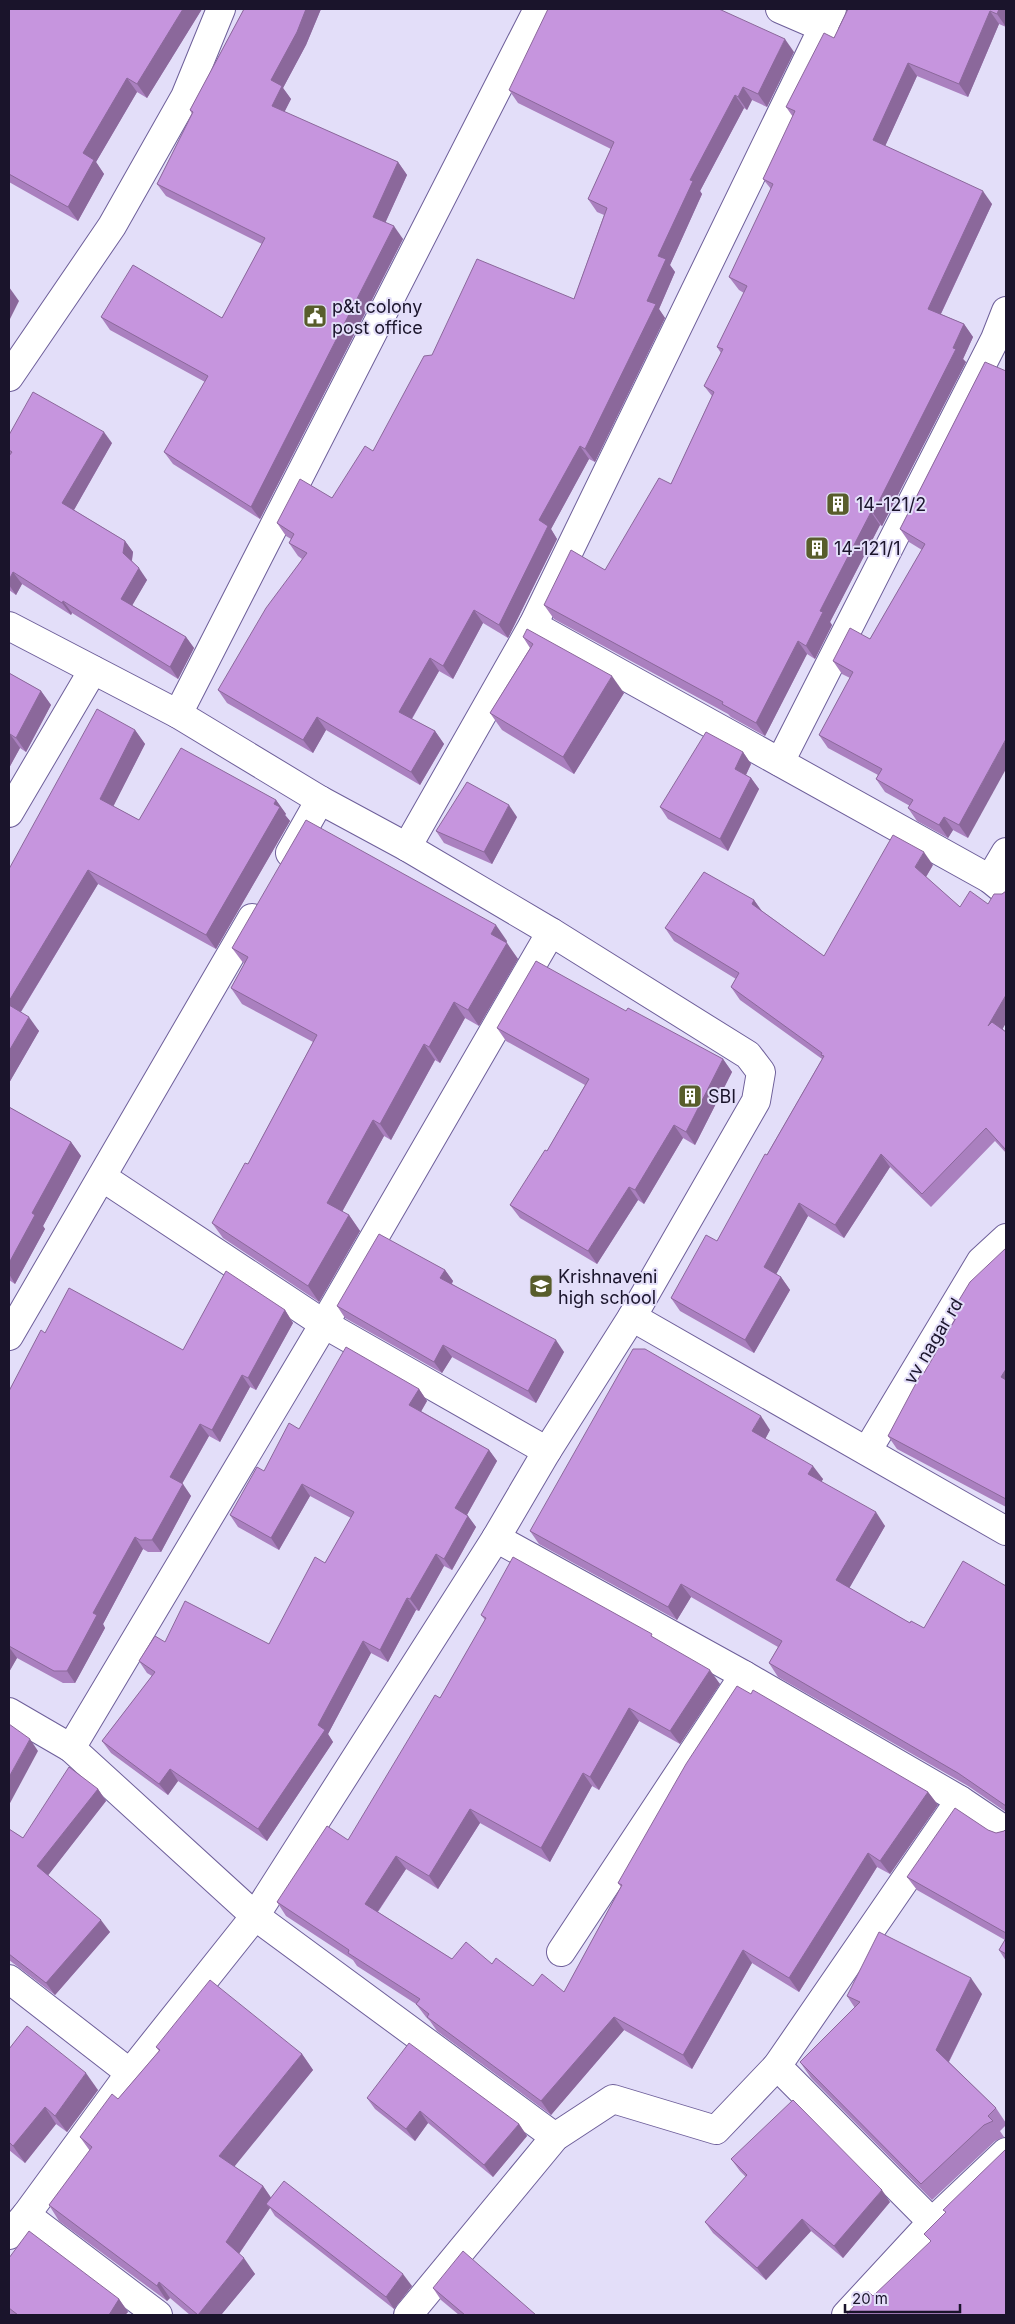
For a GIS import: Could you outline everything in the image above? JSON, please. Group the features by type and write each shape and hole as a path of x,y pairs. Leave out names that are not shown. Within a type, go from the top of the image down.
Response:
{"street":[{"path":"9,377 112,226 185,97 221,9"},
{"path":"178,714 538,9"},
{"path":"407,847 533,625 828,18 780,9"},
{"path":"780,762 1001,342 1006,311"},
{"path":"533,625 998,885 1006,852"},
{"path":"9,626 178,714 320,800 407,847 551,932 748,1055 761,1072 756,1101 632,1317 547,1450 496,1538 255,1916 130,2073 17,2225 158,2315"},
{"path":"9,813 93,670"},
{"path":"9,1336 320,800"},
{"path":"71,1748 324,1324 551,932"},
{"path":"102,1177 324,1324 547,1450"},
{"name":"vv nagar rd","path":"868,1451 981,1261 1006,1238"},
{"path":"632,1317 1006,1531"},
{"path":"496,1538 744,1675 960,1800 1006,1831"},
{"path":"561,1952 744,1675"},
{"path":"9,1712 71,1748 255,1916 555,2137"},
{"path":"408,2315 555,2137 613,2099 716,2130 777,2066 960,1800"},
{"path":"9,1979 130,2073"},
{"path":"777,2066 932,2222"},
{"path":"846,2315 932,2222 1006,2152"}],"building":[{"path":"9,9 183,9 137,84 127,78 83,153 94,160 68,207 9,174"},
{"path":"244,9 306,9 297,32 271,80 282,86 272,106 398,162 373,217 394,226 251,507 164,452 208,376 101,317 133,265 222,318 265,238 157,184 193,112 190,110"},
{"path":"548,9 719,9 785,39 758,94 743,87 738,97 735,95 690,180 693,181 658,256 666,259 647,301 656,304 585,449 580,446 539,520 548,526 499,625 474,610 443,666 430,658 399,712 435,731 411,772 317,717 303,740 218,690 266,608 307,553 289,543 294,534 277,523 300,479 332,498 365,446 373,451 424,356 432,355 477,259 574,299 607,208 588,199 614,142 509,90"},
{"path":"848,9 999,9 997,14 990,11 959,84 908,63 873,140 983,191 928,309 964,324 953,348 956,349 873,513 871,512 820,611 823,612 806,646 798,641 756,723 722,704 723,702 544,605 571,550 605,570 659,478 671,484 714,392 704,386 723,349 717,347 747,286 729,277 773,184 763,179 795,111 786,107 824,33 834,38"},
{"path":"985,362 1006,371 1006,739 959,825 944,817 939,825 908,808 913,800 876,779 882,769 819,735 853,672 833,661 850,628 870,639 925,544 900,529"},
{"path":"33,392 104,432 62,503 125,541 123,553 139,568 121,599 186,637 170,667 13,572 9,580 9,456 12,452 9,450 9,435"},
{"path":"527,629 612,676 563,757 490,713 533,644 523,637"},
{"path":"9,673 41,691 16,738 10,734 9,736"},
{"path":"97,709 135,730 100,799 139,820 181,748 276,800 274,804 280,807 206,935 88,870 9,1001 9,869"},
{"path":"706,732 743,752 735,769 751,778 720,839 660,807"},
{"path":"467,782 509,805 484,852 436,831"},
{"path":"306,820 496,925 491,934 507,943 468,1010 454,1002 429,1047 424,1044 380,1124 373,1120 327,1203 349,1215 308,1286 212,1223 245,1163 248,1164 317,1035 231,988 248,957 232,948"},
{"path":"893,835 924,852 915,867 960,907 970,891 988,904 994,894 1002,894 1006,891 1006,995 988,1026 992,1022 1006,1032 1006,1150 986,1128 922,1194 881,1154 835,1225 799,1203 764,1267 781,1277 745,1340 671,1298 706,1235 717,1241 765,1154 767,1155 824,1056 731,987 739,973 665,928 704,872 754,900 752,904 824,956"},
{"path":"536,961 626,1011 628,1008 723,1059 686,1132 674,1125 635,1190 629,1187 588,1251 510,1205 545,1150 547,1151 589,1079 497,1028"},
{"path":"9,1005 29,1017 9,1051"},
{"path":"9,1107 71,1142 32,1213 35,1215 9,1263"},
{"path":"379,1234 445,1270 440,1278 556,1340 528,1391 443,1345 434,1362 337,1306"},
{"path":"1006,1248 1006,1369 1001,1377 1006,1380 1006,1499 888,1436 922,1372 924,1373 956,1318 950,1315 970,1282"},
{"path":"226,1271 285,1310 248,1378 242,1375 212,1430 200,1424 170,1477 183,1484 152,1540 140,1540 135,1537 93,1613 97,1615 67,1671 54,1671 9,1646 9,1391 41,1330 45,1333 69,1288 183,1350"},
{"path":"346,1347 419,1389 409,1405 489,1450 455,1508 468,1516 444,1559 436,1554 410,1599 407,1598 380,1650 363,1641 318,1725 325,1730 258,1829 170,1769 159,1784 102,1741 155,1672 139,1661 155,1636 165,1642 185,1601 269,1644 315,1557 325,1563 354,1512 302,1484 271,1538 230,1515 257,1467 264,1471 289,1423 299,1429"},
{"path":"633,1349 645,1349 761,1416 752,1431 813,1466 808,1474 876,1512 836,1580 910,1623 911,1621 924,1628 963,1561 1006,1586 1006,1806 958,1773 769,1663 782,1641 681,1584 668,1607 530,1531"},
{"path":"513,1557 652,1634 651,1636 710,1670 670,1731 629,1708 590,1777 583,1773 541,1848 470,1809 429,1876 396,1856 365,1904 452,1959 466,1942 492,1964 496,1958 533,1986 542,1974 564,1992 622,1885 618,1883 686,1764 737,1686 751,1694 753,1690 928,1792 880,1861 868,1853 789,1978 743,1950 683,2055 614,2017 541,2101 427,2017 429,2014 416,2004 420,1999 348,1953 349,1950 277,1902 327,1826 348,1840 435,1695 440,1698 486,1618 481,1615"},
{"path":"9,1724 30,1739 9,1777"},
{"path":"69,1767 98,1789 37,1866 101,1920 46,1983 9,1954 9,1829 23,1838"},
{"path":"955,1808 988,1830 996,1833 1006,1829 1006,1933 907,1877"},
{"path":"879,1932 971,1978 936,2050 996,2108 988,2116 993,2121 984,2125 921,2184 800,2062 860,2002 847,1996"},
{"path":"1006,1938 1006,1954 999,1950"},
{"path":"210,1980 302,2054 219,2156 263,2186 226,2242 244,2258 198,2315 159,2282 157,2286 49,2205 92,2147 80,2137 112,2094 118,2099 160,2050 156,2047"},
{"path":"27,2026 86,2073 55,2116 45,2107 13,2146 9,2142 9,2049"},
{"path":"409,2043 519,2124 484,2165 420,2111 406,2129 367,2098"},
{"path":"793,2100 882,2190 834,2246 802,2219 757,2268 705,2222 747,2175 731,2159"},
{"path":"1006,2149 1006,2315 846,2315 868,2291 873,2296 931,2241 924,2234 946,2212 943,2210"},
{"path":"284,2181 403,2274 386,2297 266,2204"},
{"path":"29,2231 119,2299 109,2315 18,2315 9,2308 9,2258"},
{"path":"463,2251 536,2315 465,2315 433,2288"}],"place":[{"name":"p&t colony post office","path":"315,316"},
{"name":"14-121/2","path":"838,504"},
{"name":"14-121/1","path":"817,548"},
{"name":"SBI","path":"690,1096"},
{"name":"Krishnaveni high school","path":"541,1286"}]}
